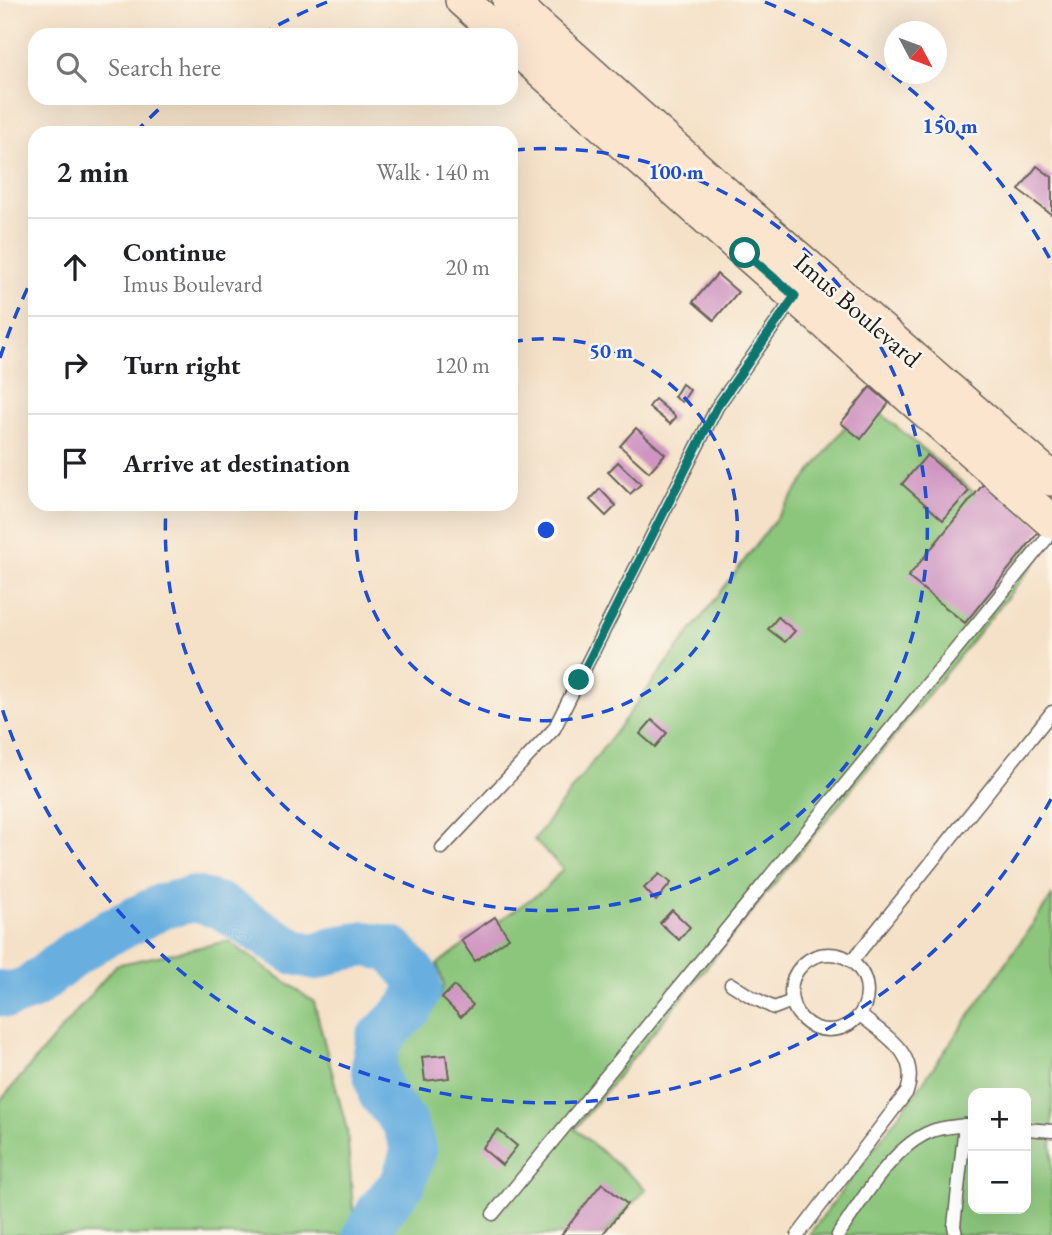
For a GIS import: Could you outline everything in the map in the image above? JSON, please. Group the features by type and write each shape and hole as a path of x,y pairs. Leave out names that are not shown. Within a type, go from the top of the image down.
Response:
{"main road":[{"path":"462,0 493,28"},
{"name":"Imus Boulevard","path":"509,0 1052,522"},
{"name":"Imus Boulevard","path":"518,50 804,283 1052,480"}],"lane":[{"path":"442,848 554,729 717,407 804,283"},
{"path":"493,1214 1052,532"},
{"path":"852,961 1052,712"},
{"path":"841,955 861,970 866,981 866,1004 851,1024 840,1029 828,1031 806,1023 797,1013 792,1001 791,988 795,975 803,964 814,957 841,955"},
{"path":"731,984 774,1008 792,1001"},
{"path":"798,1235 907,1092 911,1081 910,1069 902,1050 860,1015"},
{"path":"838,1235 889,1163 912,1141 934,1130 968,1126"},
{"path":"1031,1129 1052,1131"},
{"path":"956,1235 954,1226 968,1133"}],"green space":[{"path":"865,400 1044,552 575,1129 646,1189 604,1235 394,1235 394,1219 427,1162 415,1116 385,1092 381,1080 398,1052 439,998 444,984 437,964 545,889 563,869 534,840"},
{"path":"1052,896 1052,1235 809,1235 919,1088"},
{"path":"228,941 314,1002 347,1130 355,1235 0,1235 0,1101 116,965"}],"building":[{"path":"1037,166 1052,177 1052,215 1019,190"},
{"path":"717,274 738,292 714,320 693,302"},
{"path":"682,384 690,390 682,402 674,397"},
{"path":"870,387 889,403 861,439 841,423"},
{"path":"655,399 676,417 670,424 649,407"},
{"path":"636,428 665,454 649,472 620,446"},
{"path":"927,455 969,491 943,520 902,484"},
{"path":"618,462 641,484 630,494 608,472"},
{"path":"985,482 1042,528 965,623 908,577"},
{"path":"600,489 616,506 606,516 590,500"},
{"path":"778,617 795,631 785,642 768,629"},
{"path":"652,720 667,733 655,747 640,734"},
{"path":"659,874 671,883 656,901 644,888"},
{"path":"672,910 690,927 679,940 660,923"},
{"path":"495,917 509,938 475,961 461,940"},
{"path":"454,986 473,1005 461,1017 442,998"},
{"path":"446,1055 449,1078 425,1081 422,1057"},
{"path":"498,1130 517,1146 502,1165 482,1148"},
{"path":"602,1183 627,1204 602,1235 561,1235"}],"waterway":[{"path":"0,993 10,995 31,988 72,955 102,936 163,906 194,899 220,906 294,952 317,957 335,949 366,944 392,949 417,978 419,988 410,1008 378,1040 374,1067 381,1094 404,1122 414,1150 403,1183 380,1210 366,1235"}],"route":[{"path":"579,680 717,407 795,296 745,253"}]}
